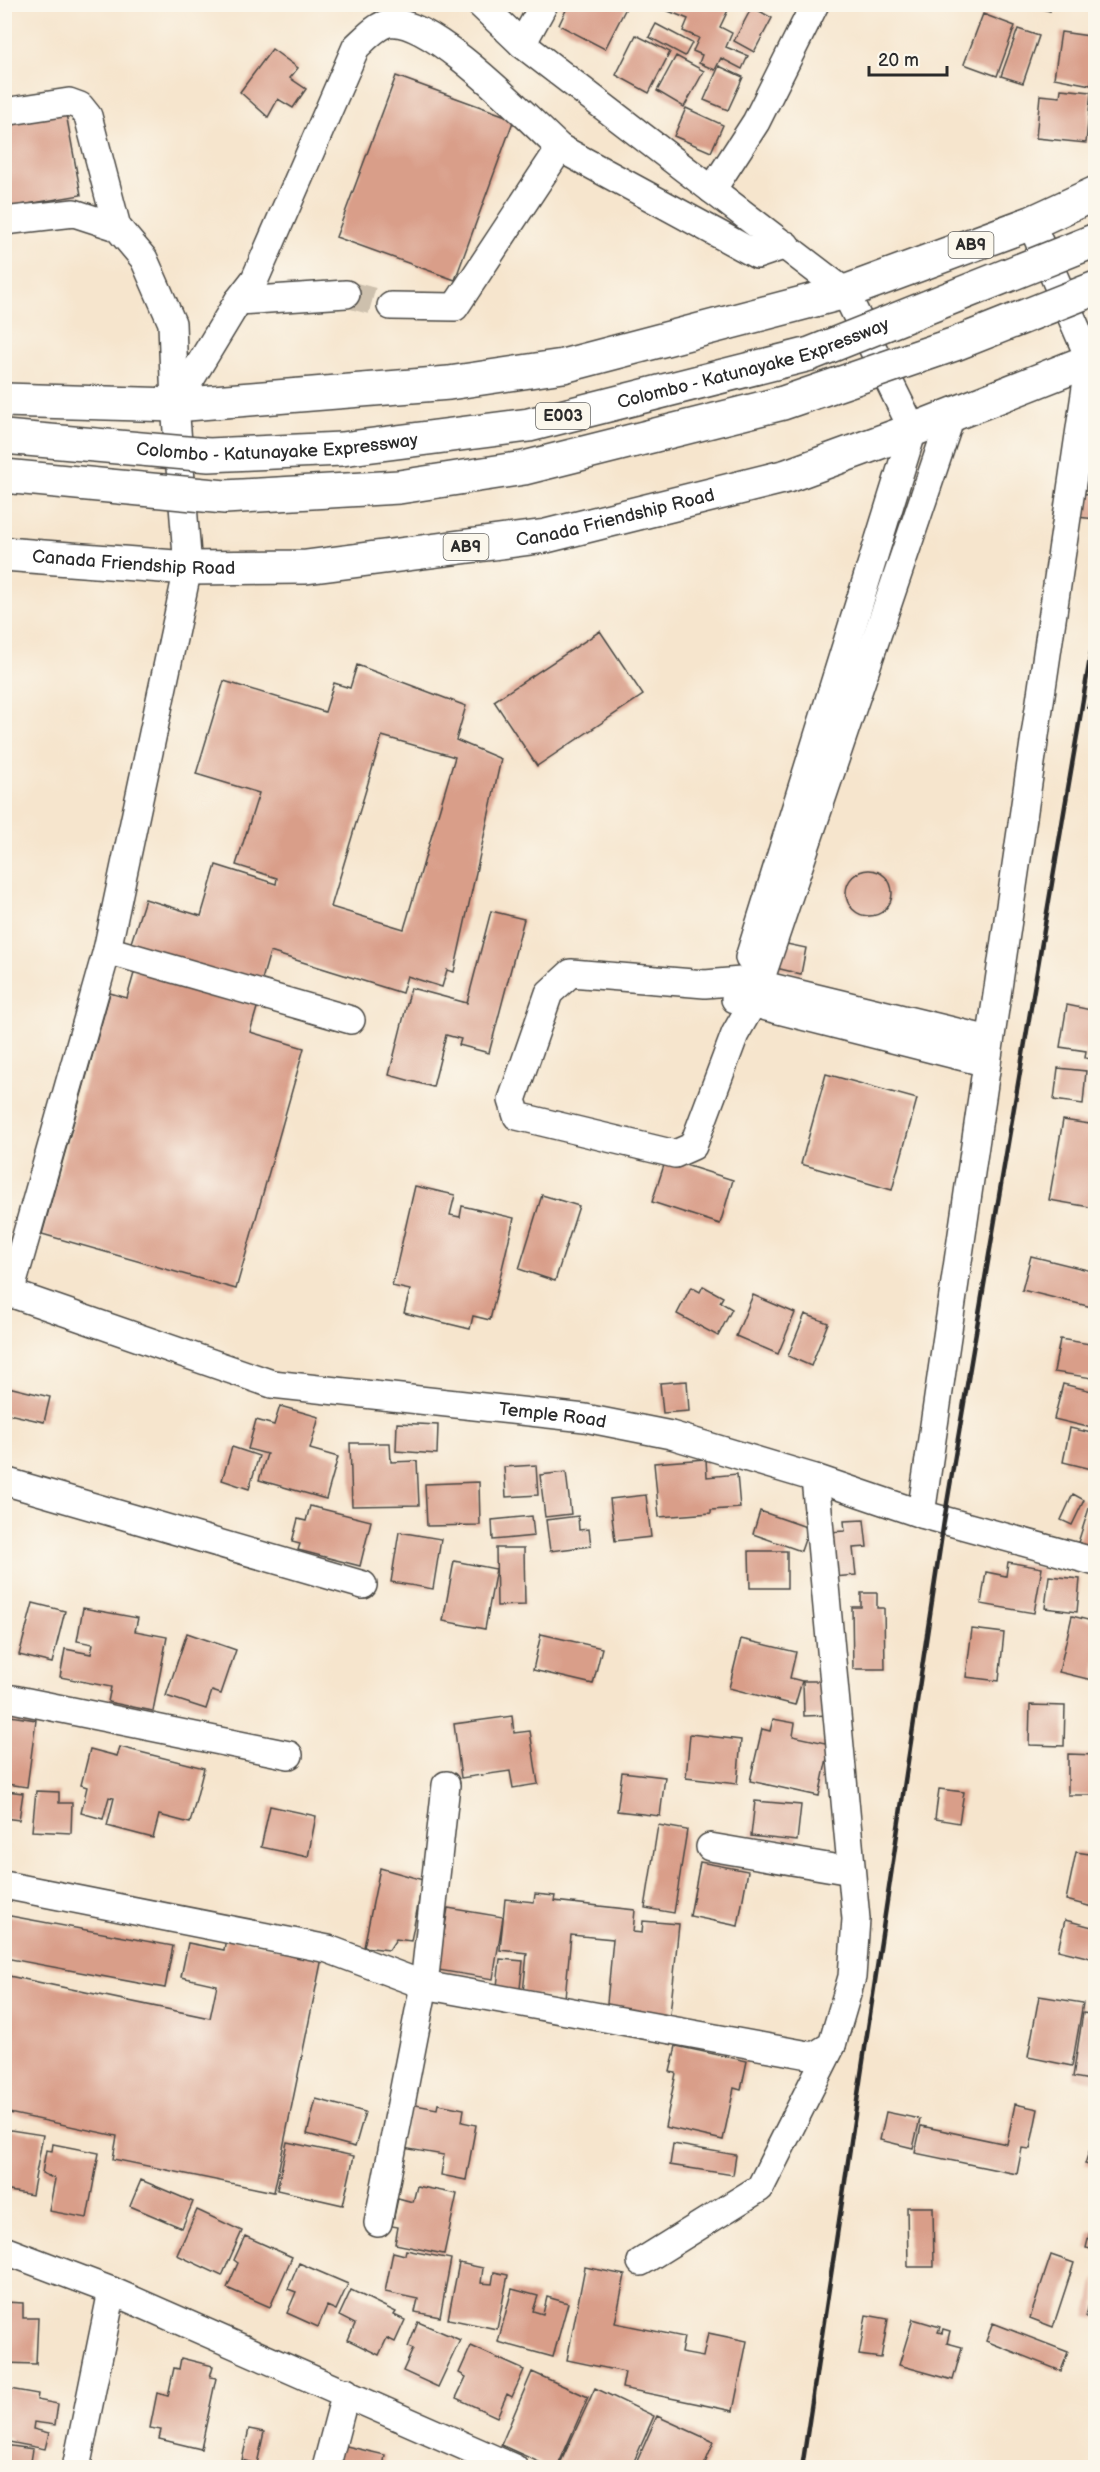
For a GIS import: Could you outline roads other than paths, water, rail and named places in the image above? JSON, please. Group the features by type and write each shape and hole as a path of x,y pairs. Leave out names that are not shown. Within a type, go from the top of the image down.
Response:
{"main road":[{"name":"AB9","path":"4,400 175,405 449,384 563,366 845,292 1031,222 1095,193"},
{"name":"Colombo - Katunayake Expressway","path":"4,437 209,455 342,449 529,425 810,354 1095,240"},
{"name":"E003","path":"4,476 225,497 399,487 524,468 783,403 955,344 1095,288"},
{"name":"Canada Friendship Road","path":"4,554 188,568 306,567 546,536 787,476 913,430 1093,359"}],"street":[{"path":"480,4 522,44 845,292 913,430 747,992 735,1034 693,1146 675,1154 517,1116 512,1100 549,993 571,973 705,984 747,992 989,1051"},
{"path":"522,44 544,4"},
{"path":"712,190 756,122 815,4"},
{"path":"175,405 238,301 255,279 356,47 388,23 409,24 463,59 560,148 756,255 786,245"},
{"path":"4,112 69,102 80,106 88,116 117,227 144,259 172,323 175,405 188,568 107,950 7,1292"},
{"path":"391,306 455,307 560,148"},
{"path":"4,221 74,213 117,227"},
{"path":"921,1514 989,1051 1090,397 1093,359 1031,222"},
{"path":"238,301 346,294"},
{"path":"747,992 952,414"},
{"path":"107,950 351,1020"},
{"name":"Temple Road","path":"7,1292 272,1384 585,1418 671,1435 815,1478 921,1514 1095,1562"},
{"path":"642,2262 760,2188 832,2045 852,1977 856,1919 815,1478"},
{"path":"4,1481 363,1585"},
{"path":"4,1700 13,1699 289,1755"},
{"path":"378,2223 424,1985 446,1785"},
{"path":"710,1847 851,1871"},
{"path":"4,1885 328,1949 424,1985 814,2056 832,2045"},
{"path":"4,2250 112,2291 346,2392 514,2468"},
{"path":"76,2468 112,2291"},
{"path":"326,2468 346,2392"}],"tunnel":[{"path":"346,294 391,306"}],"railway":[{"path":"802,2468 944,1521 1096,623"},
{"path":"1089,707 1096,684"}]}
